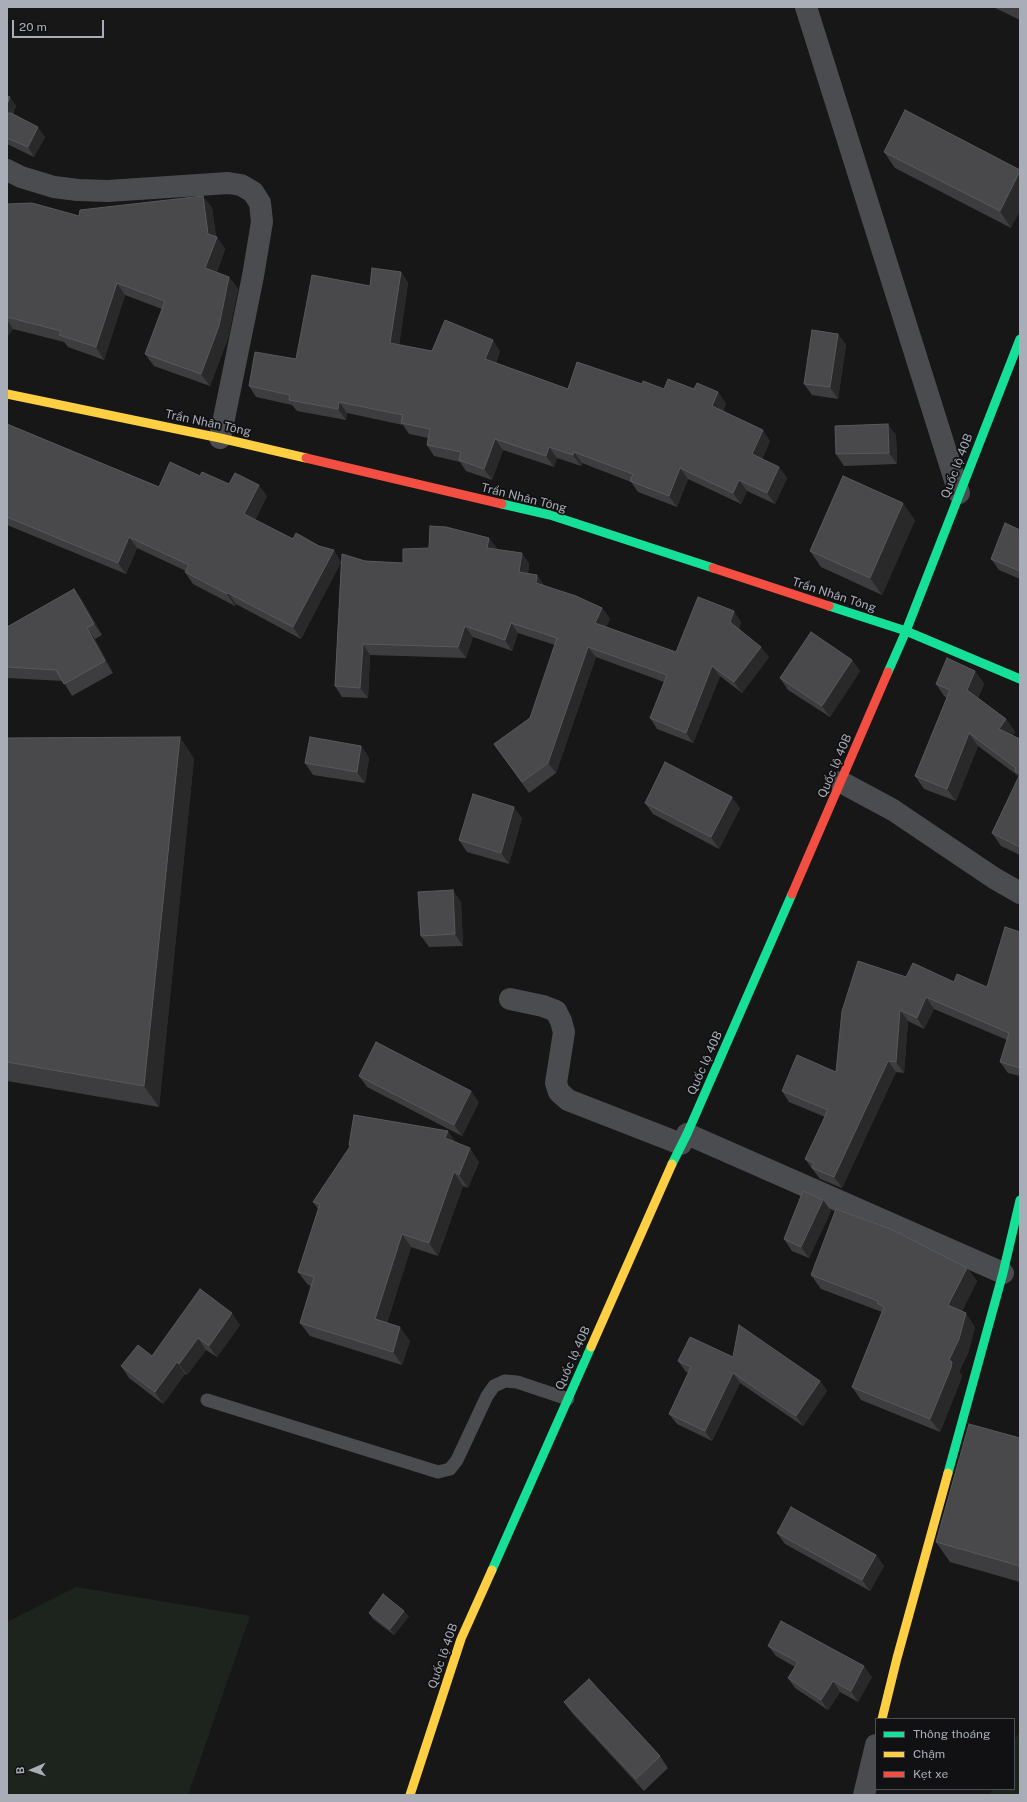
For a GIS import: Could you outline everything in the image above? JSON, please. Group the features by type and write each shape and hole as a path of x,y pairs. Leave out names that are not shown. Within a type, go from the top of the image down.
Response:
{"main road":[{"name":"Quốc lộ 40B","path":"410,1795 461,1639 684,1139 906,631 1020,338"},
{"name":"Trần Nhân Tông","path":"7,394 220,438 550,515 906,631 1020,679"},
{"path":"882,1718 1003,1273 1020,1200"}],"street":[{"path":"806,7 959,493"},
{"path":"7,170 21,178 47,185 78,190 108,191 228,183 241,185 253,192 260,203 262,222 253,276 220,438"},
{"path":"841,782 893,810 994,878 1020,893"},
{"path":"510,999 543,1006 556,1011 564,1032 556,1083 558,1092 568,1100 684,1139 1003,1273"},
{"path":"864,1795 875,1749"}],"lane":[{"path":"207,1400 438,1472 450,1469 457,1460 486,1396 494,1386 505,1381 517,1382 568,1399"}],"shaded area":[{"path":"76,1587 250,1616 188,1795 7,1795 7,1622"},
{"path":"1020,1731 1020,1795 990,1795 992,1790 1015,1790 1015,1739"}],"building":[{"path":"7,96 10,97 7,104"},
{"path":"905,110 1020,170 1000,211 884,152"},
{"path":"7,113 11,113 38,127 28,147 7,138"},
{"path":"203,196 208,234 217,237 205,268 229,277 219,326 201,374 145,354 165,301 117,283 96,347 59,335 61,331 7,317 7,204 32,203 79,216 80,210"},
{"path":"372,268 401,272 390,343 432,351 445,320 493,340 485,359 568,389 577,362 642,384 643,381 664,389 668,379 694,389 697,383 718,392 712,406 763,430 752,454 779,467 767,493 739,480 733,493 680,468 669,496 630,481 633,474 574,452 573,455 549,447 546,456 495,439 484,469 459,460 461,452 427,445 430,429 401,423 403,415 339,402 338,409 289,400 290,395 249,386 255,352 296,359 312,275 370,286"},
{"path":"812,330 838,334 830,387 804,384"},
{"path":"7,424 159,487 170,462 200,476 202,472 229,484 235,473 259,485 244,514 293,539 296,533 319,546 334,550 293,627 185,572 189,565 129,537 118,563 7,517"},
{"path":"888,424 889,453 836,454 835,426"},
{"path":"843,476 903,503 870,578 810,551"},
{"path":"1005,523 1020,530 1020,571 991,559"},
{"path":"430,526 446,527 489,538 487,548 522,553 519,572 537,575 536,583 576,596 602,608 595,623 676,652 698,597 734,611 730,622 761,647 734,682 712,666 686,733 650,718 667,675 588,647 548,763 522,782 494,744 530,718 557,638 511,623 505,640 465,626 458,647 363,644 360,688 335,686 342,554 365,561 403,563 403,549 429,548"},
{"path":"74,589 94,624 87,628 105,661 64,684 56,670 7,667 7,627"},
{"path":"811,632 852,660 822,706 780,678"},
{"path":"947,658 975,671 967,690 1006,719 999,729 1020,739 1020,774 1015,771 1016,768 969,733 947,789 915,776 950,690 936,684"},
{"path":"180,737 144,1086 7,1062 7,738"},
{"path":"310,737 361,746 357,772 305,763"},
{"path":"665,762 732,797 711,837 645,803"},
{"path":"1020,774 1020,847 992,833"},
{"path":"473,794 514,807 501,853 459,840"},
{"path":"453,890 455,934 421,936 418,892"},
{"path":"1005,927 1020,932 1020,1068 1000,1062 1009,1033 926,997 917,1018 900,1010 896,1062 888,1061 834,1177 812,1168 814,1163 805,1159 828,1110 782,1091 797,1055 836,1072 842,1011 858,961 906,977 913,963 954,982 957,974 987,987"},
{"path":"376,1042 471,1091 454,1125 359,1076"},
{"path":"354,1115 448,1131 445,1138 470,1148 459,1175 454,1172 429,1243 402,1234 375,1319 400,1327 393,1352 300,1323 314,1277 298,1272 320,1204 313,1202 351,1145 349,1145"},
{"path":"803,1191 823,1200 801,1247 784,1239"},
{"path":"836,1209 893,1230 967,1268 948,1305 966,1313 959,1339 949,1360 952,1362 951,1368 930,1419 852,1387 884,1307 877,1303 878,1301 811,1275"},
{"path":"200,1289 232,1313 209,1346 198,1338 179,1364 177,1362 155,1392 121,1366 138,1345 152,1356"},
{"path":"739,1325 820,1381 796,1416 733,1373 705,1431 669,1414 691,1367 678,1361 690,1337 733,1357"},
{"path":"969,1424 1020,1438 1020,1566 936,1542"},
{"path":"791,1507 876,1555 862,1580 777,1533"},
{"path":"383,1594 404,1611 390,1629 369,1613"},
{"path":"781,1621 864,1666 851,1691 833,1681 821,1700 788,1678 798,1662 768,1646"},
{"path":"589,1679 660,1756 636,1779 564,1702"}],"traffic: fast":[{"path":"888,672 906,631 1020,339"},
{"path":"502,504 550,515 713,568"},
{"path":"829,606 906,631 1020,679"},
{"path":"672,1164 687,1134 792,894"},
{"path":"948,1473 1003,1273 1020,1200"},
{"path":"492,1570 591,1347"}],"traffic: slow":[{"path":"7,394 220,438 306,458"},
{"path":"591,1347 672,1164"},
{"path":"882,1718 897,1658 948,1473"},
{"path":"410,1795 461,1639 492,1570"}],"traffic: jam":[{"path":"306,458 502,504"},
{"path":"713,568 829,606"},
{"path":"792,894 888,672"}]}
